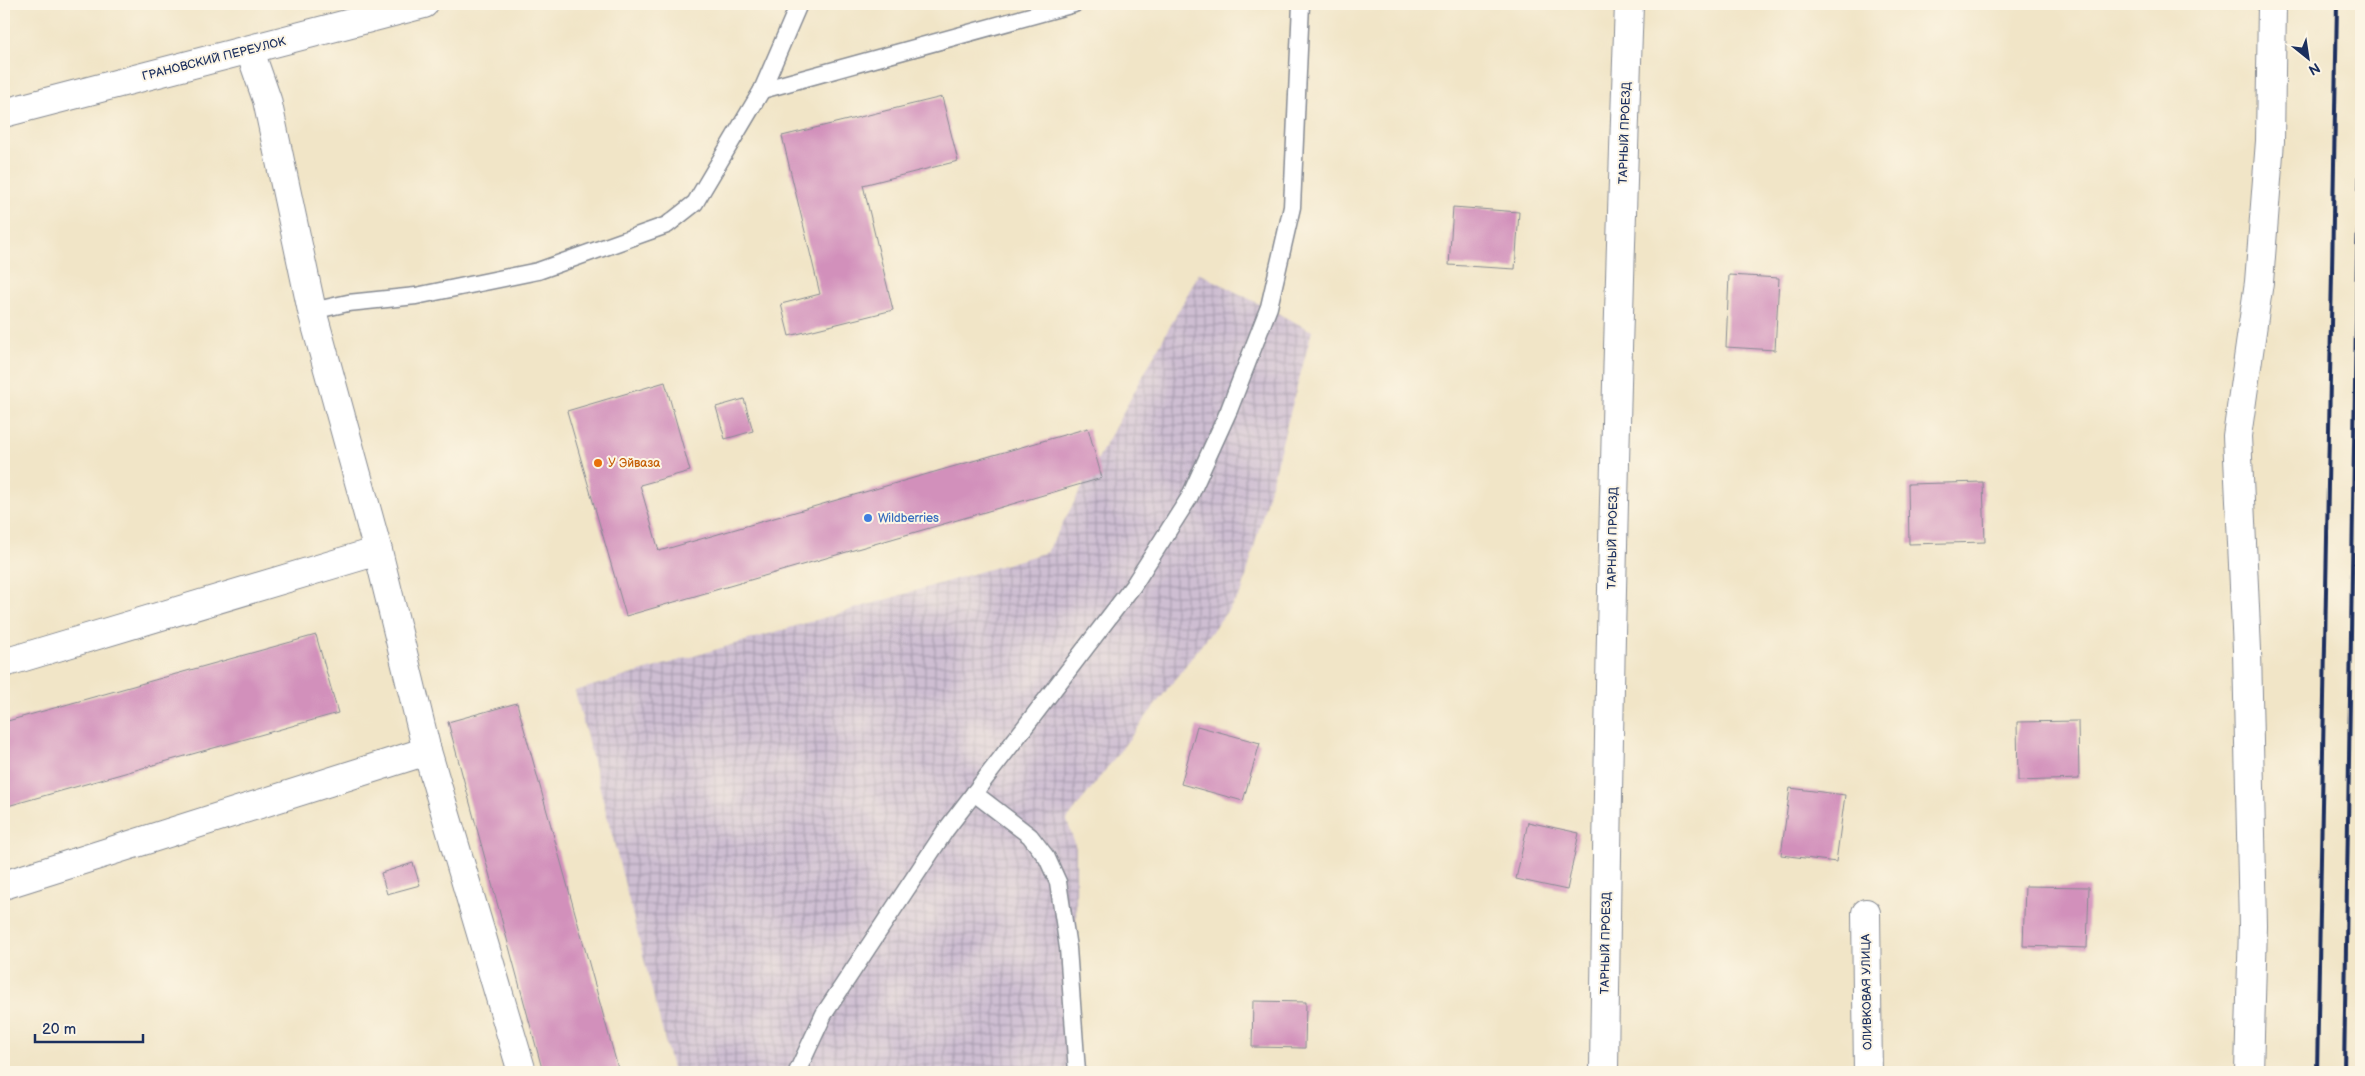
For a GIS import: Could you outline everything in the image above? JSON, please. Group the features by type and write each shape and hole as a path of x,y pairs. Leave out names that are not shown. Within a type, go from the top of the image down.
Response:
{"street":[{"name":"ГРАНОВСКИЙ ПЕРЕУЛОК","path":"4,113 424,4"},
{"name":"ТАРНЫЙ ПРОЕЗД","path":"1604,1072 1609,700 1619,268 1630,4"},
{"path":"2249,1072 2253,926 2247,650 2237,436 2259,282 2270,141 2272,4"},
{"path":"250,50 267,100 312,311 378,551 427,751 522,1072"},
{"path":"4,663 378,551"},
{"path":"4,885 427,751"},
{"name":"ОЛИВКОВАЯ УЛИЦА","path":"1866,912 1868,1072"}],"lane":[{"path":"312,311 348,303 416,296 538,271 667,225 695,202 762,90 799,4"},
{"path":"762,90 1074,4"},
{"path":"798,1072 824,1014 945,830 1133,586 1189,498 1229,410 1269,307 1292,207 1301,4"},
{"path":"974,793 1030,836 1047,858 1058,882 1068,948 1077,1072"}],"shaded area":[{"path":"1199,273 1312,331 1242,592 1067,820 1076,848 1077,1072 673,1072 575,691 1047,552"}],"building":[{"path":"942,97 958,161 863,185 893,310 789,336 781,304 820,294 782,136"},
{"path":"1453,207 1519,212 1515,269 1449,265"},
{"path":"1729,275 1779,278 1775,350 1726,347"},
{"name":"Wildberries","path":"665,382 690,471 640,485 659,551 1088,428 1102,478 626,616 567,411"},
{"path":"744,399 753,431 725,439 716,407"},
{"path":"1983,482 1985,542 1909,544 1908,484"},
{"path":"316,635 338,713 4,807 4,722"},
{"path":"517,703 619,1072 543,1072 448,722"},
{"path":"2078,721 2079,779 2018,781 2017,722"},
{"path":"1197,726 1260,743 1243,801 1181,784"},
{"path":"1790,788 1845,795 1836,862 1781,855"},
{"path":"1528,822 1579,833 1567,890 1516,879"},
{"path":"413,863 420,885 387,894 381,873"},
{"path":"2025,886 2089,887 2087,948 2023,946"},
{"path":"1253,1001 1306,1002 1305,1048 1252,1047"}],"railway":[{"path":"2317,1072 2337,4"},
{"path":"2344,1072 2357,258 2361,132"}],"place":[{"name":"У Эйваза","path":"598,463"},
{"name":"Wildberries","path":"868,518"}]}
